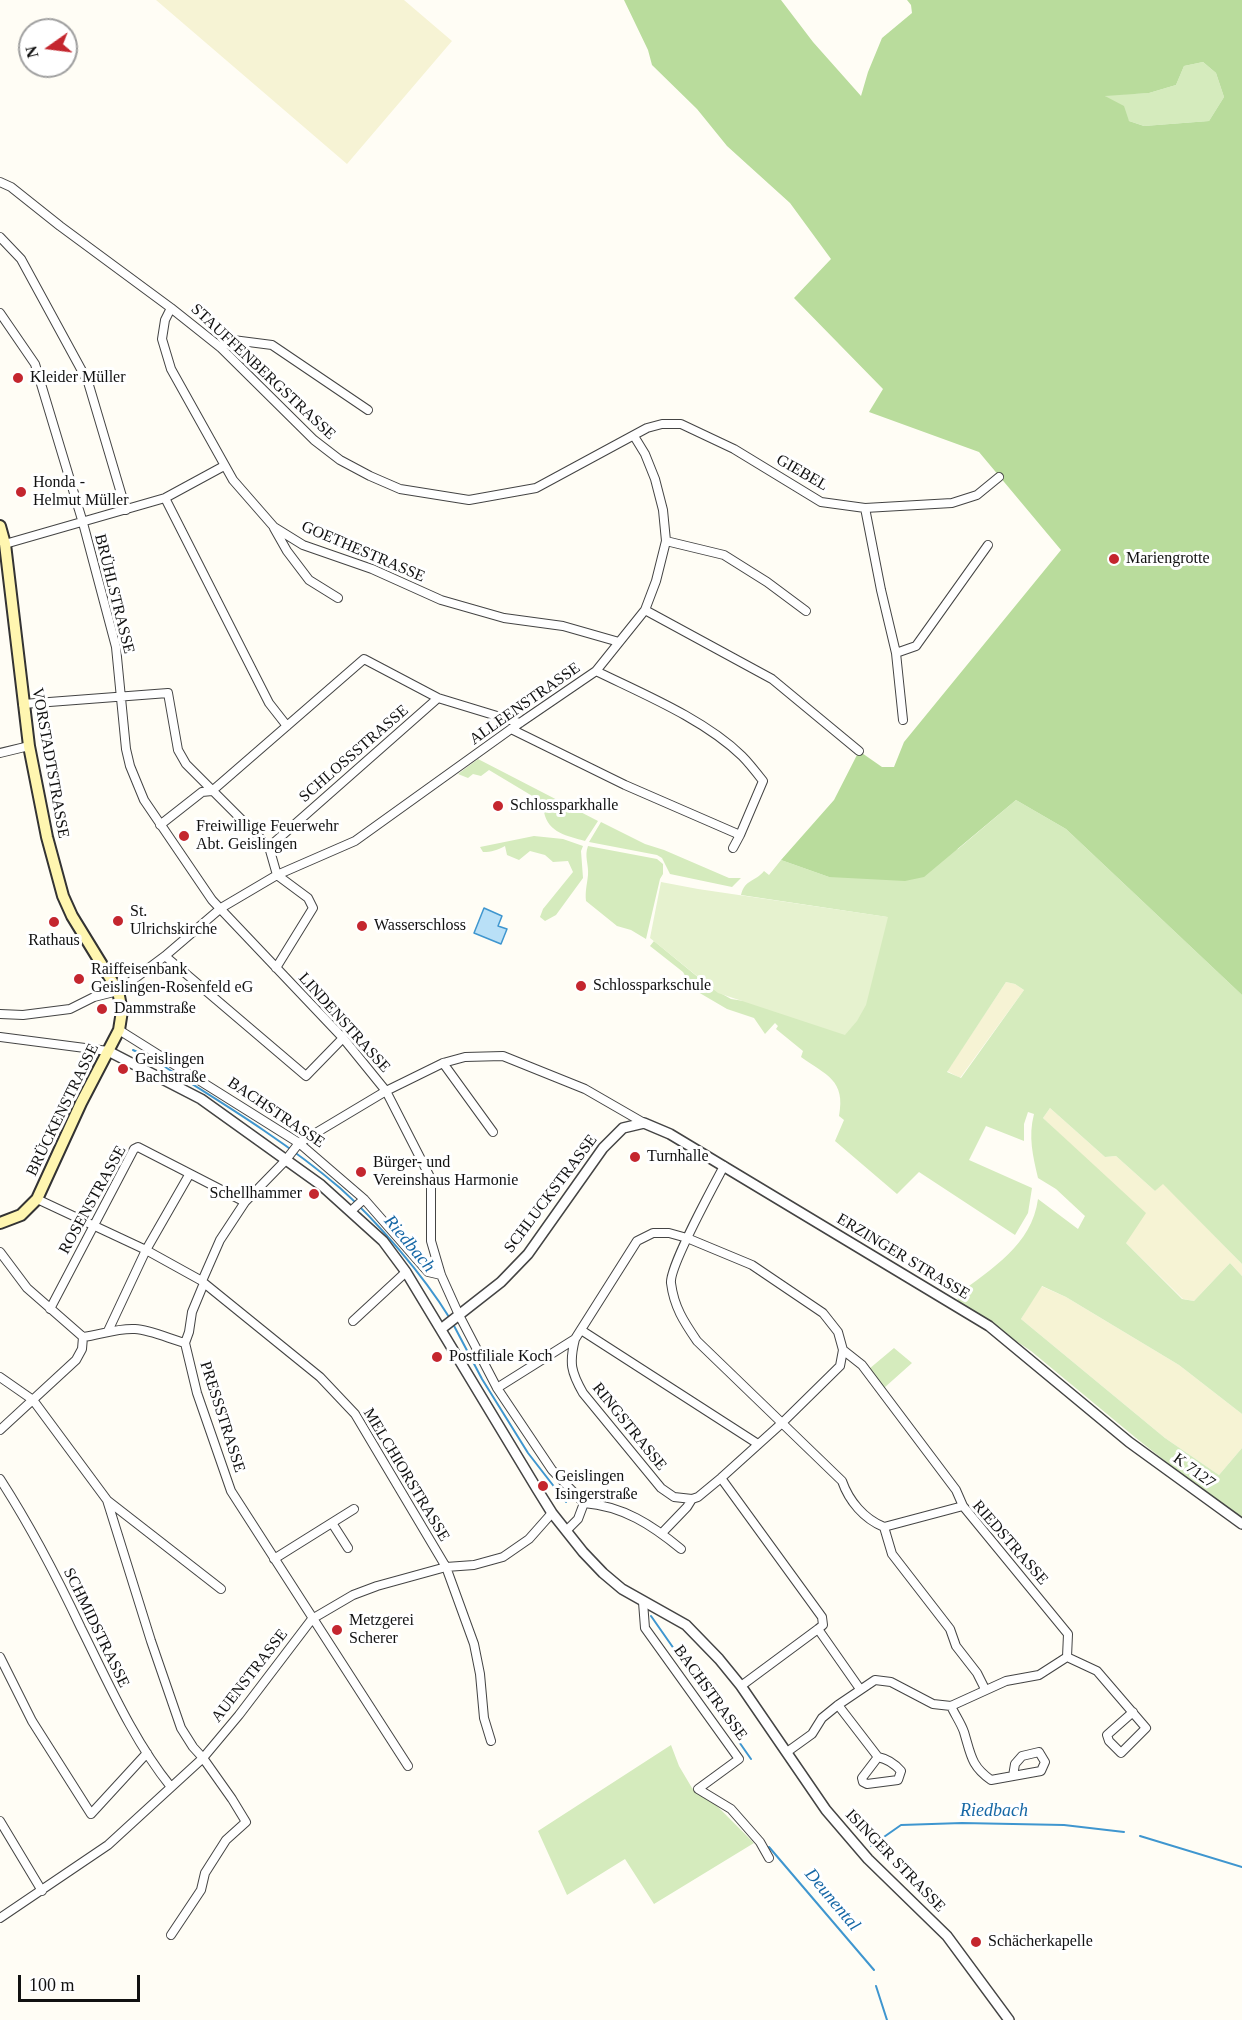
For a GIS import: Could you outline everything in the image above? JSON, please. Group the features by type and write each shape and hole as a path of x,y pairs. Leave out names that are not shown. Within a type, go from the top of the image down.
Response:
{"main road":[{"name":"VORSTADTSTRASSE","path":"0,526 29,746 47,837 63,896 72,916 118,991"},
{"name":"BRÜCKENSTRASSE","path":"0,1223 21,1215 37,1199 81,1103 119,1030 122,1011 118,991"}],"street":[{"name":"STAUFFENBERGSTRASSE","path":"0,182 11,187 219,347 322,447 339,460 400,489 469,500 536,488 634,436"},
{"path":"0,237 21,260 88,382 126,510"},
{"name":"GOETHESTRASSE","path":"171,308 165,320 162,339 171,369 233,480 274,526 303,545 372,569 441,600 504,618 563,626 619,642"},
{"name":"BRÜHLSTRASSE","path":"0,313 35,364 83,523 116,647 130,766 144,800 212,900 220,908"},
{"path":"219,347 233,340 272,345 368,410"},
{"name":"GIEBEL","path":"634,436 646,428 662,424 681,424 734,449 821,502 865,508 952,503 977,495 999,477"},
{"name":"ALLEENSTRASSE","path":"277,875 355,841 596,671 645,610 656,581 666,541 663,510 655,479 645,454 634,436"},
{"path":"4,544 165,498 224,466"},
{"path":"165,498 269,703 287,726"},
{"path":"865,508 896,653 903,720"},
{"path":"274,526 287,551 309,580 338,598"},
{"path":"666,541 724,555 767,582 806,611"},
{"path":"896,653 916,646 988,545"},
{"path":"645,610 772,679 859,751"},
{"path":"160,825 202,792 212,791 364,659 438,698 520,723"},
{"path":"596,671 661,702 717,735 742,756 763,781 733,848"},
{"path":"23,704 168,693 178,750 186,764 269,847 277,875 308,898 313,908 276,968"},
{"name":"SCHLOSSSTRASSE","path":"269,847 438,698"},
{"path":"511,729 625,785 740,834"},
{"path":"0,753 29,746"},
{"path":"0,1014 23,1015 70,1009 94,997 118,991 165,956 220,908 277,875"},
{"name":"LINDENSTRASSE","path":"220,908 344,1038 386,1090 431,1179 431,1241 441,1275"},
{"path":"165,956 306,1076 344,1038"},
{"name":"BACHSTRASSE","path":"119,1030 292,1151 358,1205 428,1272 441,1275"},
{"path":"0,1037 108,1052"},
{"name":"BACHSTRASSE","path":"108,1052 201,1099 292,1151 321,1185 358,1205 444,1327 552,1513 603,1573 621,1589 643,1602 645,1628 740,1759 698,1789 731,1809 760,1842 769,1858"},
{"name":"PRESSSTRASSE","path":"408,1766 231,1491 197,1393 185,1343 192,1312 203,1282 220,1240 245,1202 292,1151 386,1090 443,1063 465,1057 504,1056 585,1089 644,1123"},
{"path":"443,1063 492,1132"},
{"name":"ERZINGER STRASSE","path":"644,1123 670,1134 989,1326 1129,1442"},
{"name":"SCHLUCKSTRASSE","path":"444,1327 501,1282 528,1254 603,1148 623,1128 644,1123"},
{"name":"ROSENSTRASSE","path":"50,1309 134,1149 138,1147 245,1202"},
{"path":"724,1166 687,1238 671,1281 679,1315 697,1341 842,1481 848,1497 873,1523 884,1527 892,1554 950,1629 956,1646 977,1673 985,1689"},
{"path":"108,1331 147,1250 189,1175"},
{"name":"MELCHIORSTRASSE","path":"37,1199 147,1250 203,1282 321,1377 355,1414 446,1567 474,1644 480,1674 484,1718 491,1741"},
{"name":"RINGSTRASSE","path":"692,1499 674,1497 661,1488 583,1393 573,1375 571,1358 575,1340 637,1241 653,1233 669,1233 752,1264 823,1312 838,1332 843,1350"},
{"path":"0,1252 27,1288 83,1337"},
{"path":"353,1321 406,1272"},
{"path":"441,1275 457,1316 497,1388 552,1470 584,1503 621,1510 662,1533 681,1549"},
{"path":"83,1337 108,1331 136,1329 185,1343"},
{"path":"581,1330 758,1444"},
{"path":"0,1430 76,1360 82,1349 83,1337"},
{"path":"497,1388 575,1340"},
{"path":"662,1533 692,1499 698,1497 721,1478 782,1423 840,1365 843,1350 862,1365 956,1490 963,1506"},
{"path":"0,1377 33,1400 107,1500 221,1589"},
{"name":"K 7127","path":"1129,1442 1242,1524"},
{"path":"721,1478 822,1617 823,1625 741,1686"},
{"name":"SCHMIDSTRASSE","path":"0,1479 25,1518 64,1591 113,1693 147,1754 171,1787"},
{"path":"107,1500 181,1728 246,1822 226,1840 205,1873 201,1890 171,1935"},
{"path":"567,1530 578,1519 584,1503"},
{"name":"RIEDSTRASSE","path":"884,1527 963,1506 1068,1634 1067,1657"},
{"path":"274,1559 354,1509"},
{"name":"AUENSTRASSE","path":"0,1918 108,1845 203,1758 312,1619 353,1594 377,1586 446,1567 474,1565 502,1557 529,1539 552,1513"},
{"path":"332,1523 348,1548"},
{"name":"ISINGER STRASSE","path":"643,1602 686,1625 708,1646 741,1686 826,1810 868,1859 946,1936 970,1965 1009,2020"},
{"path":"818,1629 860,1689"},
{"path":"0,1657 32,1721 91,1814 147,1754"},
{"path":"787,1752 812,1734 822,1718 874,1680 891,1682 933,1704 951,1706 1006,1681 1039,1675 1067,1657 1097,1671 1133,1712 1146,1728 1121,1753 1107,1735 1133,1712"},
{"path":"838,1705 878,1757 894,1764 901,1771 898,1780 867,1784 863,1782 862,1778 878,1757"},
{"path":"951,1706 963,1730 971,1760 979,1772 991,1780 1014,1776"},
{"path":"0,1821 42,1891"}],"shaded area":[{"path":"156,0 404,0 452,41 347,164"},
{"path":"1006,982 1015,984 1024,990 960,1078 947,1071"},
{"path":"1050,1108 1105,1157 1116,1156 1155,1191 1163,1183 1242,1264 1242,1276 1230,1263 1194,1301 1183,1299 1126,1243 1084,1157 1043,1118"},
{"path":"1041,1286 1066,1297 1179,1365 1242,1414 1242,1448 1219,1475 1165,1438 1021,1319"}],"green space":[{"path":"624,0 781,0 813,42 861,96 882,38 912,13 911,5 907,0 1242,0 1242,995 1066,829 1016,800 924,877 905,881 829,877 781,860 834,800 859,751 882,767 894,767 904,742 1061,550 979,452 869,412 883,389 794,298 831,259 790,203 727,146 697,109 652,65 648,50","holes":["1203,62 1216,73 1224,97 1209,121 1144,126 1129,121 1124,106 1105,96 1149,93 1176,85 1184,66"]},
{"path":"1203,62 1216,73 1224,97 1209,121 1144,126 1129,121 1104,95 1149,93 1176,85 1184,66"},
{"path":"478,759 598,821 585,841 554,829 546,819 544,812 549,806 489,770 481,776 473,774 468,778 458,774"},
{"path":"1016,800 1066,829 1242,995 1242,1264 1163,1184 1155,1191 1116,1156 1105,1157 1050,1108 1043,1118 1146,1213 1126,1243 1182,1299 1194,1301 1230,1263 1242,1276 1242,1414 1179,1365 1066,1297 1042,1286 1021,1319 1165,1438 1219,1475 1242,1448 1242,1518 1213,1499 1031,1351 958,1302 957,1295 996,1265 1019,1243 1028,1230 1038,1199 1078,1229 1085,1216 1056,1189 1038,1178 1031,1139 1034,1114 1028,1112 1024,1124 1024,1141 986,1126 969,1160 1032,1188 1028,1213 1015,1235 919,1172 897,1194 835,1141 844,1120 839,1116 840,1094 832,1080 801,1057 803,1051 776,1029 778,1026 775,1023 765,1034 754,1018 727,1009 698,992 683,972 650,946 654,941 710,987 731,999 744,1001 887,917 741,895 745,886 764,871 769,875 781,860 829,877 958,849","holes":["1006,982 1015,984 1024,990 961,1078 947,1072"]},
{"path":"601,822 645,844 729,878 741,878 732,887 670,874 662,858 657,855 589,842"},
{"path":"534,836 563,839 583,846 581,851 583,878 556,915 545,921 540,917 543,909 573,872 568,861 553,862 545,855 530,851 519,860 507,855 505,846 486,852 483,852 480,847"},
{"path":"588,846 657,859 663,864 663,874 646,939 631,930 617,926 586,901"},
{"path":"661,882 888,917 866,1005 857,1021 845,1035 718,993 650,938"},
{"path":"894,1348 912,1363 884,1388 869,1369"},
{"path":"671,1745 679,1766 692,1788 716,1805 754,1843 654,1904 625,1859 567,1895 538,1831"}],"water":[{"path":"484,908 502,916 498,926 507,929 501,944 474,933"}],"waterway":[{"name":"Riedbach","path":"133,1050 154,1060 249,1121 296,1153 340,1188 399,1249 449,1317"},
{"name":"Riedbach","path":"452,1322 482,1379 528,1453 566,1502"},
{"name":"Riedbach","path":"651,1616 751,1759"},
{"name":"Riedbach","path":"871,1846 901,1825 962,1823 1064,1825 1124,1832"},
{"name":"Riedbach","path":"1140,1836 1242,1867"},
{"name":"Deunental","path":"769,1847 874,1970"},
{"name":"Deunental","path":"876,1986 887,2020"}],"place":[{"name":"Kleider Müller","path":"18,378"},
{"name":"Honda - Helmut Müller","path":"21,492"},
{"name":"Mariengrotte","path":"1114,559"},
{"name":"Schlossparkhalle","path":"498,806"},
{"name":"Freiwillige Feuerwehr Abt. Geislingen","path":"184,836"},
{"name":"St. Ulrichskirche","path":"118,921"},
{"name":"Rathaus","path":"54,922"},
{"name":"Wasserschloss","path":"362,926"},
{"name":"Raiffeisenbank Geislingen-Rosenfeld eG","path":"79,979"},
{"name":"Schlossparkschule","path":"581,986"},
{"name":"Dammstraße","path":"102,1009"},
{"name":"Geislingen Bachstraße","path":"123,1069"},
{"name":"Turnhalle","path":"635,1157"},
{"name":"Bürger- und Vereinshaus Harmonie","path":"361,1172"},
{"name":"Schellhammer","path":"314,1194"},
{"name":"Postfiliale Koch","path":"437,1357"},
{"name":"Geislingen Isingerstraße","path":"543,1486"},
{"name":"Metzgerei Scherer","path":"337,1630"},
{"name":"Schächerkapelle","path":"976,1942"}]}
